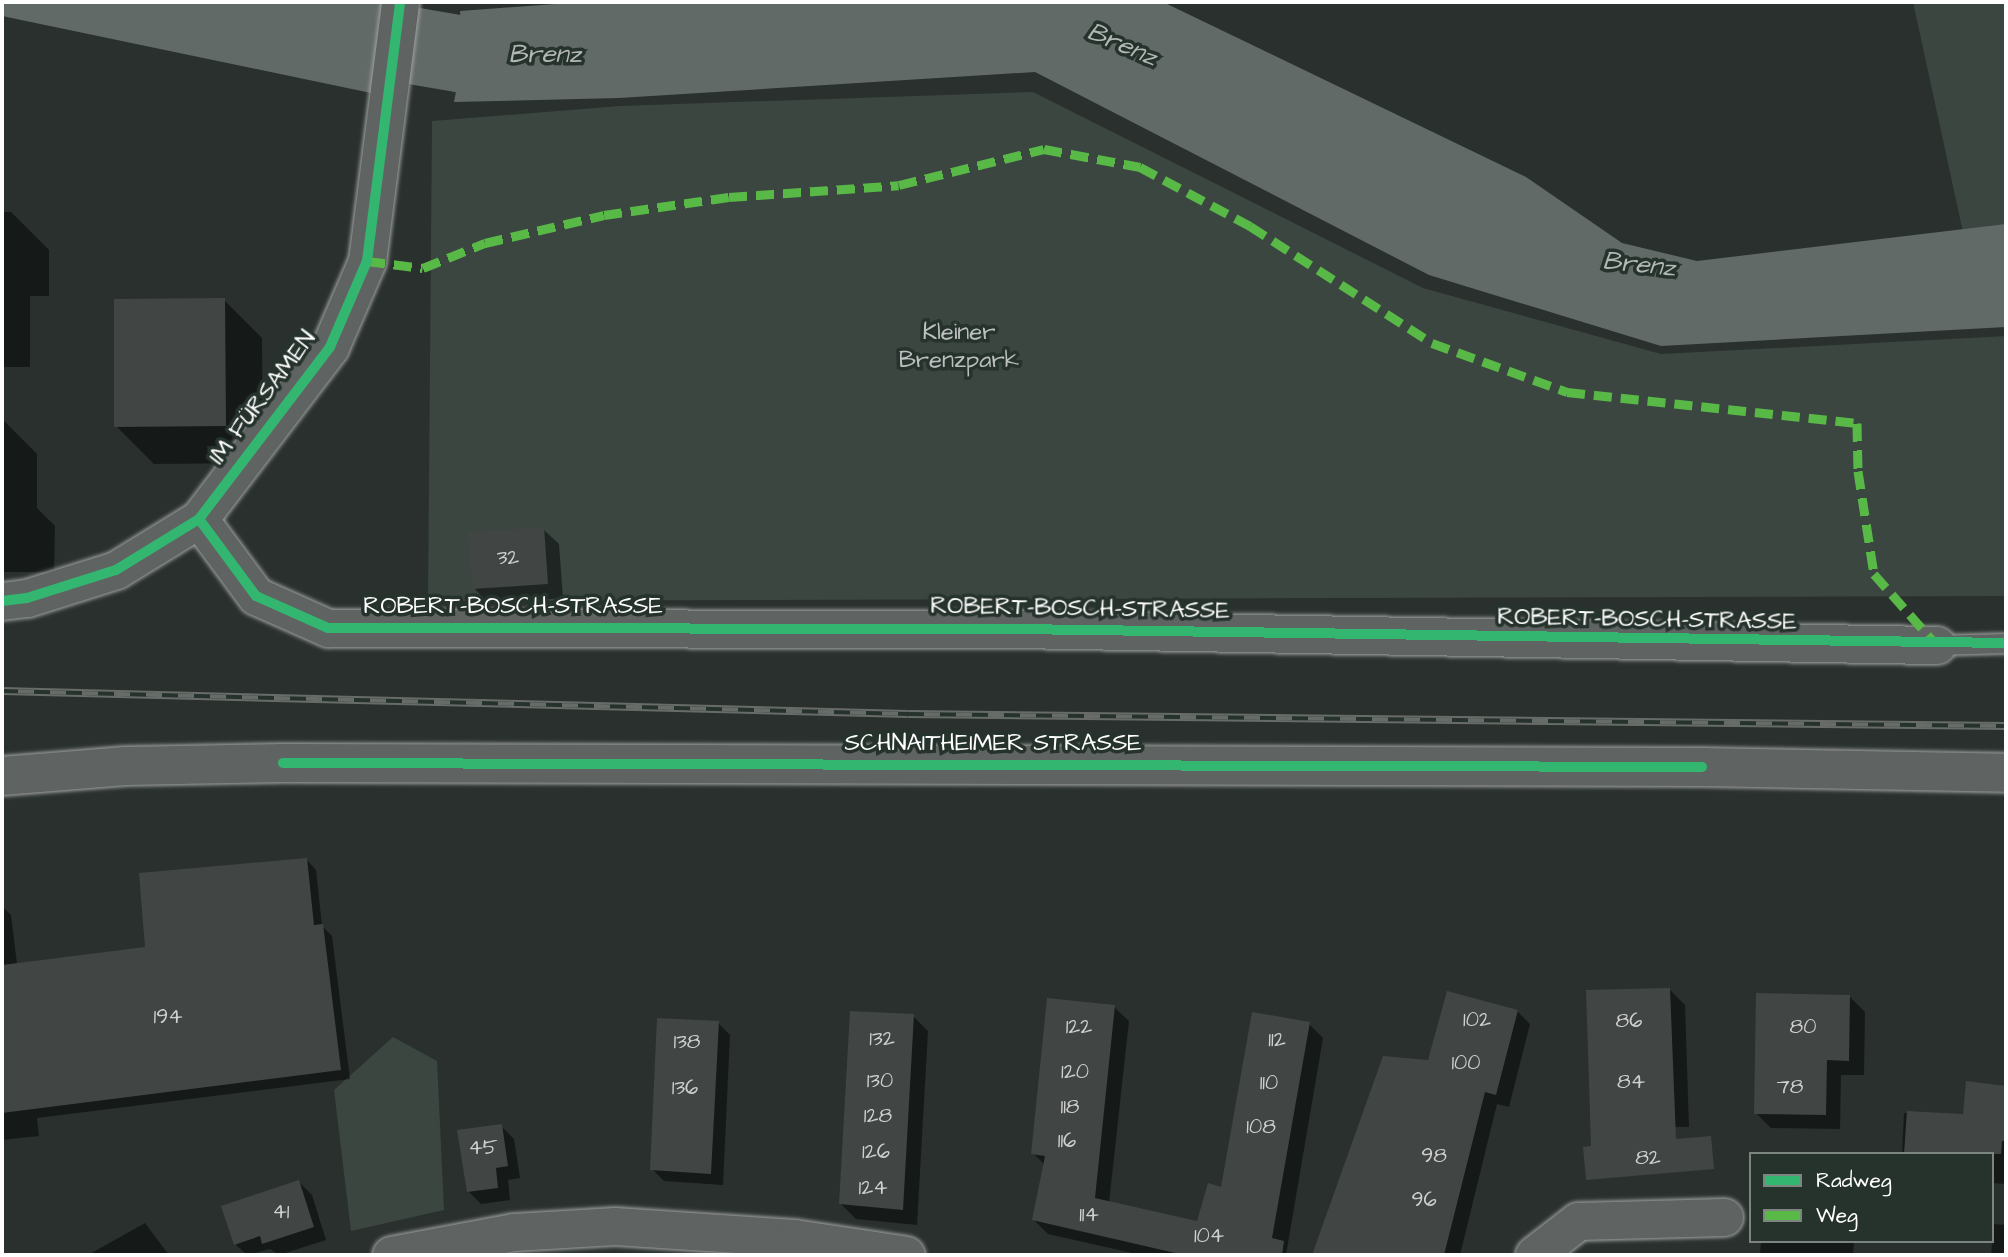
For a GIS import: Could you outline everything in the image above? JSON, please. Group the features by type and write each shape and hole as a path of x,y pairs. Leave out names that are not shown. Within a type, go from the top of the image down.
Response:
{"street":[{"name":"IM FÜRSAMEN","path":"2,601 27,598 116,570 199,519 330,347 367,261 385,137 400,2"},
{"name":"ROBERT-BOSCH-STRASSE","path":"199,519 256,596 328,628 1016,628 1937,645"},
{"name":"SCHNAITHEIMER STRASSE","path":"2,776 126,766 283,763 1702,767 2006,773"},
{"path":"1534,1255 1578,1221 1724,1217"},
{"path":"391,1255 516,1243 615,1226 794,1238 906,1255"}],"lane":[{"name":"ROBERT-BOSCH-STRASSE","path":"1937,645 2006,643"}],"green space":[{"path":"1913,2 2006,2 2006,233 1964,237"},
{"name":"Kleiner Brenzpark","path":"1033,92 1423,288 1661,354 2006,336 2006,596 428,601 432,121 620,106"},
{"path":"393,1037 437,1061 444,1210 351,1231 334,1090"}],"water":[{"path":"2,2 382,2 371,93 2,16"},
{"path":"582,2 1163,2 1526,177 1622,243 1697,261 2006,224 2006,327 1661,346 1429,275 1035,72 619,98 454,102 463,54 460,11"}],"building":[{"path":"225,298 226,426 114,427 114,299"},
{"path":"544,527 548,584 472,589 468,532"},
{"path":"307,858 314,925 323,924 341,1070 2,1113 2,965 145,947 139,873"},
{"path":"1670,988 1676,1139 1711,1136 1714,1169 1586,1180 1583,1147 1591,1146 1586,990"},
{"path":"1447,991 1518,1010 1496,1095 1485,1092 1444,1255 1312,1255 1383,1056 1428,1060"},
{"path":"1756,993 1850,995 1849,1061 1827,1060 1826,1115 1754,1114"},
{"path":"1047,998 1115,1005 1095,1198 1197,1221 1208,1183 1221,1187 1252,1012 1310,1022 1272,1238 1284,1241 1282,1255 1184,1255 1032,1220 1045,1156 1031,1154"},
{"path":"850,1011 914,1014 903,1210 839,1204"},
{"path":"657,1018 719,1021 711,1174 650,1170"},
{"path":"1966,1081 2006,1086 2006,1141 2002,1141 2001,1154 1904,1152 1907,1111 1963,1114"},
{"path":"502,1124 508,1166 496,1168 498,1188 467,1192 457,1130"},
{"path":"299,1180 314,1227 262,1244 260,1236 234,1245 221,1206"}],"waterway":[{"name":"Brenz","path":"159,2 463,54 571,57"}],"railway":[{"path":"2,691 908,714 2006,726"}],"marked path":[{"path":"367,261 423,268 485,243 604,215 729,197 899,185 1044,149 1140,167 1250,226 1432,343 1567,392 1857,423 1858,471 1874,574 1935,643"}],"cycle path":[{"path":"2,601 27,598 116,570 199,519 330,347 367,261 400,2"},
{"path":"199,519 256,596 328,628 1016,629 2006,643"},
{"path":"283,763 1702,767"}]}
